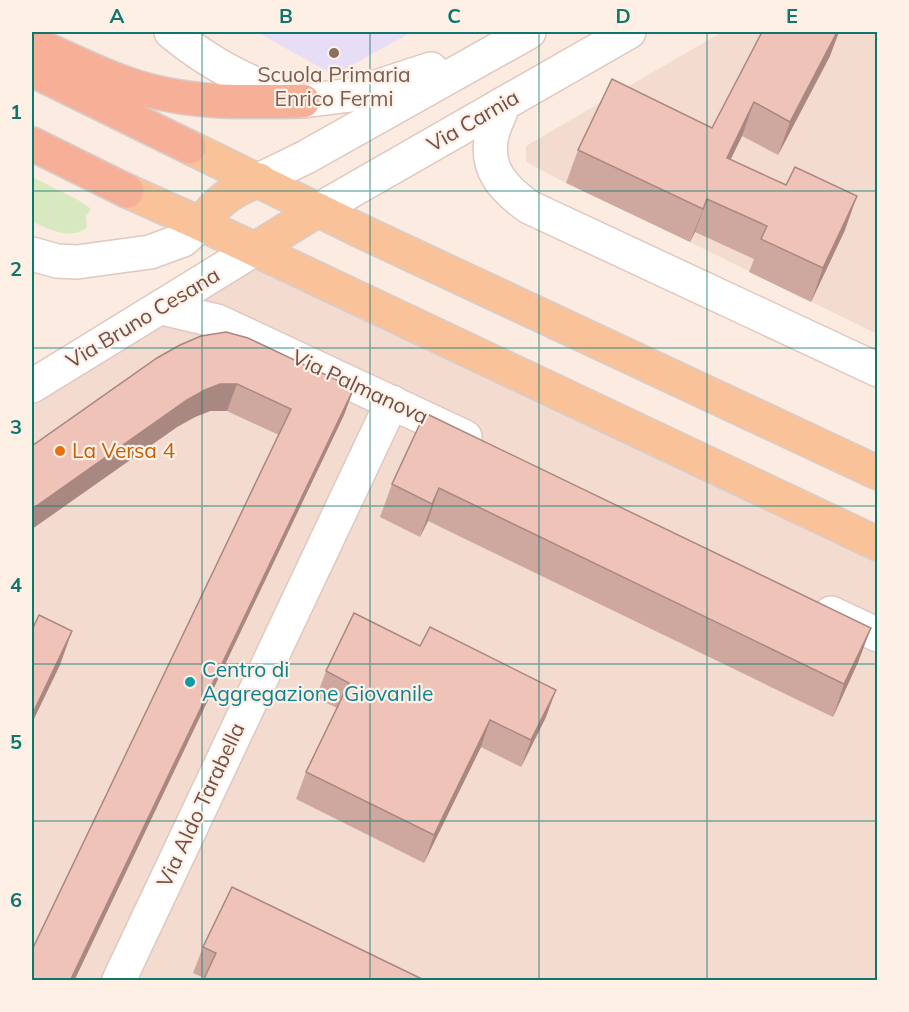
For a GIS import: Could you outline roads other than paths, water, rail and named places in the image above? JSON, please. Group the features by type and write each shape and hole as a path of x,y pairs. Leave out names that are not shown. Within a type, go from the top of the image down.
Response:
{"highway":[{"path":"32,43 147,91 200,99 303,101"},
{"path":"32,70 189,147"},
{"path":"32,144 128,191"}],"main road":[{"path":"189,147 318,210 878,472"},
{"path":"201,224 220,200 259,180"},
{"path":"128,191 878,544"},
{"path":"255,249 318,210"}],"street":[{"path":"171,32 198,53 239,78 303,101 332,99 373,89 522,35"},
{"name":"Via Carnia","path":"318,210 629,32"},
{"path":"259,180 306,157 522,35"},
{"path":"503,104 492,134 491,164 506,189 529,207 878,370"},
{"path":"32,254 57,261 77,262 150,252 183,240 201,224"},
{"name":"Via Bruno Cesana","path":"32,386 255,249"},
{"name":"Via Palmanova","path":"162,308 217,321 489,448"},
{"name":"Via Aldo Tarabella","path":"119,981 392,402"},
{"path":"802,599 878,635"}],"place":[{"name":"Scuola Primaria Enrico Fermi","path":"334,53"},
{"name":"La Versa 4","path":"60,451"},
{"name":"Centro di Aggregazione Giovanile","path":"190,682"}]}
